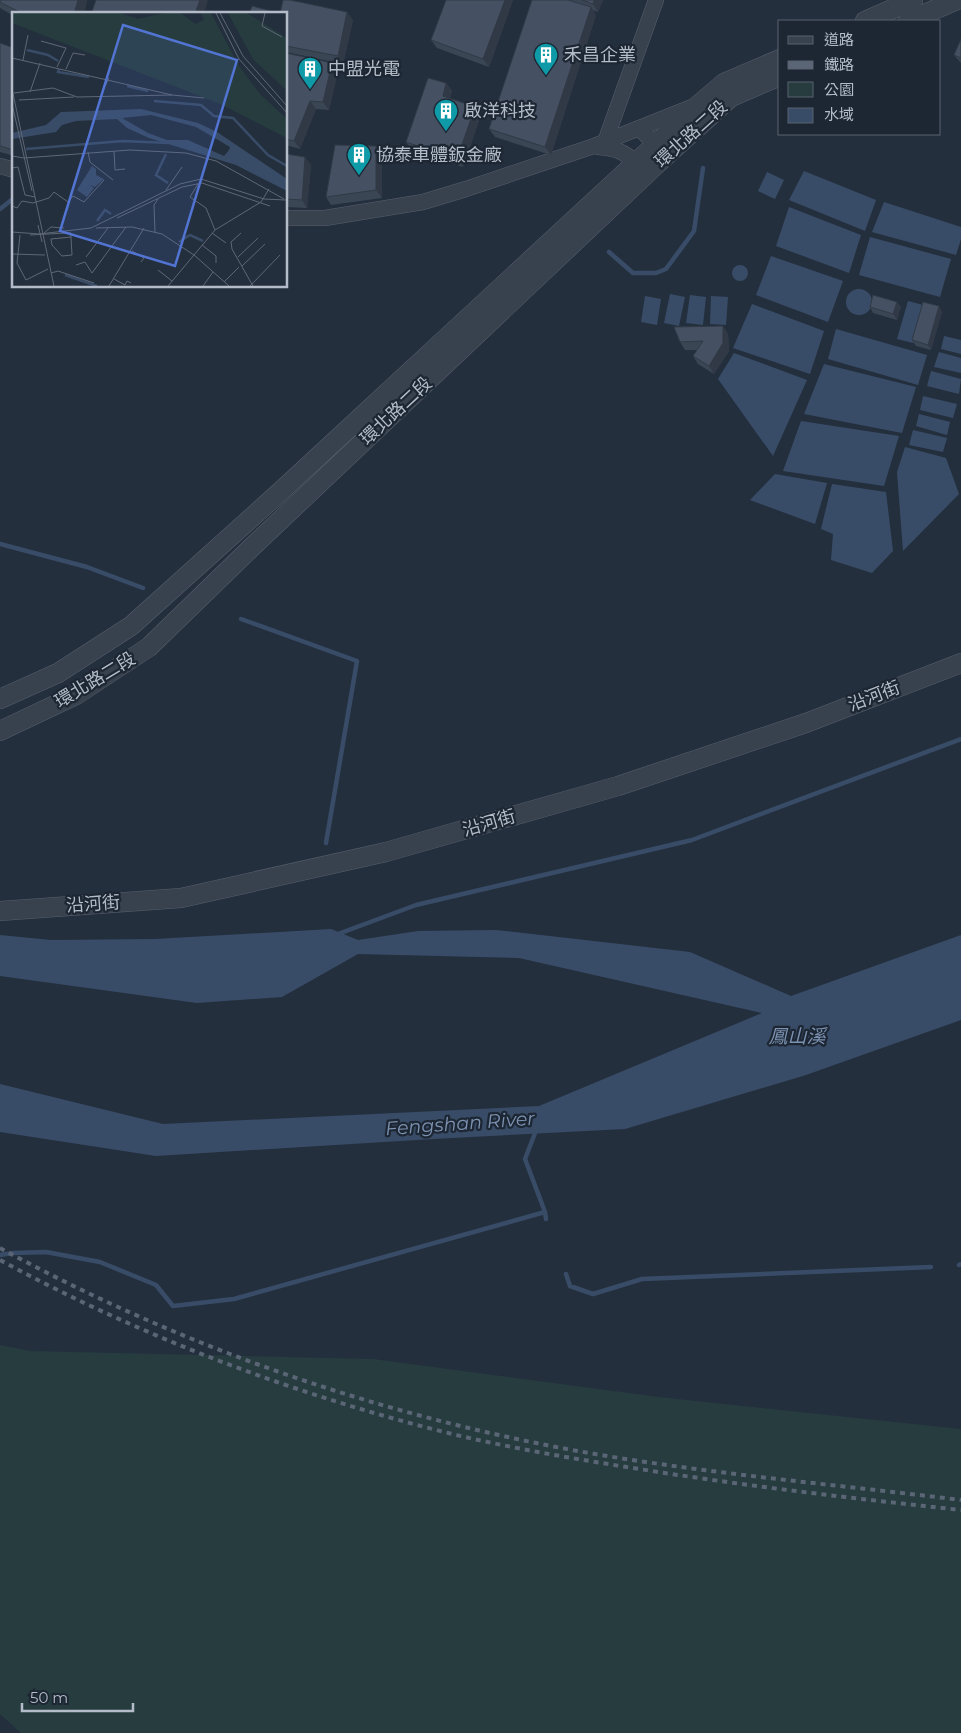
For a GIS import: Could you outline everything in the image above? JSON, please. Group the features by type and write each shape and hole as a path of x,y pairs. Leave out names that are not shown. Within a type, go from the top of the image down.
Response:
{"street":[{"path":"599,144 656,0"},
{"path":"867,20 913,0"},
{"path":"910,20 957,0"},
{"name":"環北路二段","path":"0,699 58,673 132,626 281,492 697,106 724,83 778,60"},
{"name":"環北路二段","path":"0,731 76,695 149,647 254,545 658,163 731,97 778,77"},
{"path":"288,218 325,218 423,202 599,144 697,106"},
{"path":"599,144 616,148 635,162 658,163 655,144 639,128"},
{"name":"沿河街","path":"0,911 181,898 386,852 618,786 806,723 961,663"}],"green space":[{"path":"0,1345 30,1351 373,1359 659,1397 961,1429 961,1733 21,1733 0,1714"}],"water":[{"path":"804,171 876,200 865,231 789,200"},
{"path":"767,172 784,180 775,199 758,191"},
{"path":"884,202 961,227 961,239 956,255 872,232"},
{"path":"789,207 861,235 849,273 776,246"},
{"path":"870,237 951,259 940,297 859,275"},
{"path":"771,256 843,281 828,322 756,295"},
{"path":"737,265 743,265 748,270 746,279 737,281 732,276 732,270"},
{"path":"859,289 869,292 872,302 869,312 859,315 849,312 846,302 849,292"},
{"path":"670,294 685,297 679,326 664,323"},
{"path":"690,295 706,297 703,325 686,323"},
{"path":"645,296 661,299 657,325 641,322"},
{"path":"711,296 728,297 726,325 710,324"},
{"path":"908,301 923,305 913,343 897,339"},
{"path":"752,304 824,331 810,374 733,348"},
{"path":"836,329 927,355 918,385 828,359"},
{"path":"944,336 961,340 961,354 941,349"},
{"path":"939,352 961,358 961,373 934,367"},
{"path":"734,353 807,380 773,456 718,379"},
{"path":"824,364 916,387 902,433 804,414"},
{"path":"931,371 961,379 959,394 927,386"},
{"path":"923,396 957,404 953,418 920,410"},
{"path":"919,414 950,422 947,435 916,426"},
{"path":"801,421 899,436 884,486 783,471"},
{"path":"913,430 947,438 943,452 909,445"},
{"path":"905,447 946,458 959,494 903,551 897,472"},
{"path":"775,474 827,483 815,524 750,500"},
{"path":"832,484 886,492 893,551 872,573 831,560 833,534 821,529"},
{"name":"鳳山溪","path":"331,929 358,940 418,931 496,930 690,952 791,996 961,935 961,1020 806,1075 625,1129 156,1156 0,1132 0,1084 163,1124 539,1106 762,1013 519,958 358,954 282,997 197,1003 0,976 0,935 51,940 155,939"}],"building":[{"path":"0,0 78,0 75,12 19,12 0,2"},
{"path":"96,0 200,0 196,12 92,12"},
{"path":"283,0 290,0 347,12 338,56 288,46 288,12 280,12"},
{"path":"446,0 505,0 483,59 431,40"},
{"name":"禾昌企業","path":"532,0 568,0 591,7 545,147 489,129"},
{"path":"582,0 594,0 593,4"},
{"path":"252,6 275,12 250,12"},
{"path":"961,39 961,58 954,55"},
{"path":"0,43 12,47 12,149 0,146"},
{"name":"中盟光電","path":"288,53 332,63 323,102 310,101 294,141 288,140"},
{"name":"啟洋科技","path":"428,78 446,83 443,96 475,107 457,159 406,142"},
{"name":"協泰車體鈑金廠","path":"335,145 376,146 376,190 326,197"},
{"path":"288,154 305,157 302,200 288,199"},
{"path":"873,295 897,302 893,314 870,307"},
{"path":"923,302 939,306 928,345 912,340"},
{"path":"723,326 723,343 709,366 693,356 703,341 680,342 674,327"}],"waterway":[{"path":"609,252 633,273 656,273 666,269 694,231 703,168"},
{"path":"0,209 12,200"},
{"path":"0,544 87,567 143,588"},
{"path":"241,619 357,661 326,843"},
{"path":"338,934 416,905 692,840 961,739"},
{"name":"Fengshan River","path":"537,1128 525,1159 545,1212"},
{"path":"0,1255 46,1252 100,1262 156,1285 173,1306 234,1299 545,1212 546,1219"},
{"path":"566,1274 570,1286 593,1294 642,1279 931,1267"}],"railway":[{"path":"0,1248 67,1283 206,1345 278,1372 423,1416 497,1435 620,1458 717,1472 961,1500"},
{"path":"0,1260 53,1288 161,1338 273,1380 386,1417 522,1449 652,1471 806,1492 961,1510"}],"place":[{"name":"禾昌企業","path":"546,76"},
{"name":"中盟光電","path":"310,90"},
{"name":"啟洋科技","path":"446,132"},
{"name":"協泰車體鈑金廠","path":"359,176"}]}
